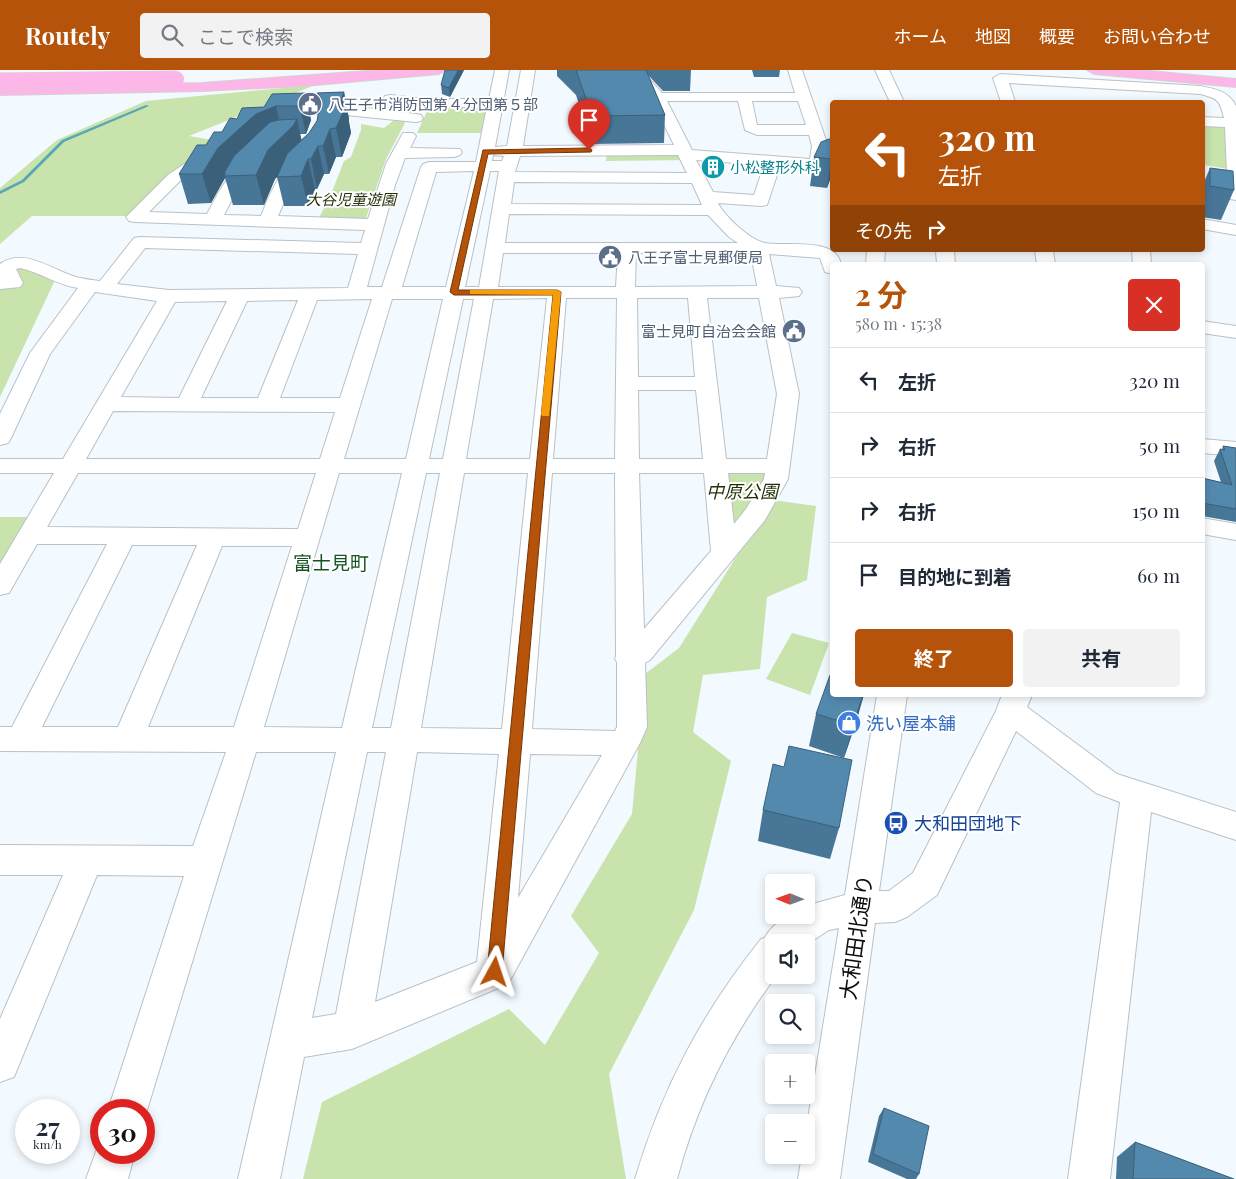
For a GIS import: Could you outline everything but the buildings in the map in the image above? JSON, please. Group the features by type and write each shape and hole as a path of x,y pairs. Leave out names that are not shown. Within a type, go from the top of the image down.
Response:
{"highway":[{"path":"0,77 79,74 185,75 285,70"},
{"path":"0,81 174,82 350,70"},
{"path":"0,86 174,82 439,70"},
{"path":"1094,70 1236,83"},
{"path":"1190,70 1236,74"},
{"path":"1231,70 1236,70"},
{"path":"1142,71 1236,79"},
{"path":"0,91 241,86 405,72"}],"street":[{"path":"259,1179 502,70"},
{"path":"352,1030 483,299 488,292 509,164 528,70"},
{"path":"629,659 640,653 756,514 776,479 788,394 770,292 759,248 736,233 711,203 658,97 633,70"},
{"path":"509,164 685,152 825,165 795,70"},
{"path":"882,70 896,100"},
{"path":"55,91 79,74"},
{"path":"1007,100 1000,78 1210,92 1225,99 1235,123 1236,195"},
{"path":"376,97 423,102 496,103"},
{"path":"658,97 804,97"},
{"path":"744,97 750,127 757,130 815,130"},
{"path":"356,293 394,164 401,153 423,102"},
{"path":"260,122 289,110 320,117 357,110 416,118"},
{"path":"1205,121 1235,123"},
{"path":"223,144 174,178 135,217 377,224"},
{"path":"266,221 285,180 308,157 313,148"},
{"path":"213,219 233,182 264,152"},
{"path":"401,153 484,159 509,164 699,178"},
{"path":"131,1099 381,300 393,286 429,168 484,159"},
{"path":"501,209 761,200 773,161"},
{"path":"167,218 183,195 194,170 190,167"},
{"path":"1205,225 1236,230"},
{"path":"0,438 40,353 97,287 140,242 370,249"},
{"path":"494,248 759,248 816,251 826,254 831,262"},
{"path":"289,1041 352,1030 495,972 625,743 632,727 629,659 627,248"},
{"path":"0,283 13,283 6,268 21,262 61,276 68,281 97,287 169,296 454,292 792,292"},
{"path":"495,972 557,292"},
{"path":"698,293 724,553"},
{"path":"267,404 310,294"},
{"path":"187,404 240,295"},
{"path":"0,586 169,296"},
{"path":"1205,327 1236,332"},
{"path":"628,383 707,384"},
{"path":"106,404 348,405"},
{"path":"1205,446 1236,449"},
{"path":"0,466 778,466"},
{"path":"1205,527 1236,532"},
{"path":"29,535 307,538"},
{"path":"124,536 11,738 625,743"},
{"path":"128,740 213,537"},
{"name":"大和田北通り","path":"825,1177 860,908 892,697"},
{"path":"793,934 821,916 860,908 895,906 925,884 1014,703 1107,784 1236,826"},
{"path":"1089,1179 1137,794"},
{"path":"0,860 205,861"},
{"path":"0,1063 86,861"},
{"path":"656,1179 664,1145 694,1078 725,1017 765,963"},
{"path":"107,1179 111,1164"}],"green space":[{"path":"315,85 189,136 218,141 132,216 32,216 0,244 0,188 57,140 146,101"},
{"path":"429,107 487,107 481,133 417,133"},
{"name":"大谷児童遊園","path":"397,118 403,119 405,123 386,159 366,218 358,221 318,220 332,192 344,161 351,157 361,130 361,124 384,128"},
{"path":"1205,123 1225,125 1229,169 1205,165"},
{"path":"607,150 684,150 690,160 606,161"},
{"path":"0,262 56,278 0,397"},
{"name":"中原公園","path":"778,466 724,553 714,467"},
{"path":"772,500 816,506 807,580 767,597 760,669 703,675 693,732 731,761 694,910 609,1074 626,1179 303,1179 322,1102 509,1009 545,1045 599,953 571,916 632,814 645,674 679,648"},
{"path":"0,517 27,517 0,564"},
{"path":"792,633 829,643 810,695 766,679"}],"waterway":[{"path":"0,193 23,181 63,141 147,106"}],"slow traffic":[{"path":"473,292 557,292 545,414"}],"place":[{"name":"八王子市消防団第４分団第５部","path":"310,104"},
{"name":"小松整形外科","path":"713,167"},
{"name":"八王子富士見郵便局","path":"610,257"},
{"name":"富士見町自治会会館","path":"794,331"},
{"name":"洗い屋本舗","path":"849,723"},
{"name":"大和田団地下","path":"896,823"}],"district":[{"name":"富士見町","path":"331,562"}],"route":[{"path":"495,972 557,292 454,292 486,152 589,150"}]}
